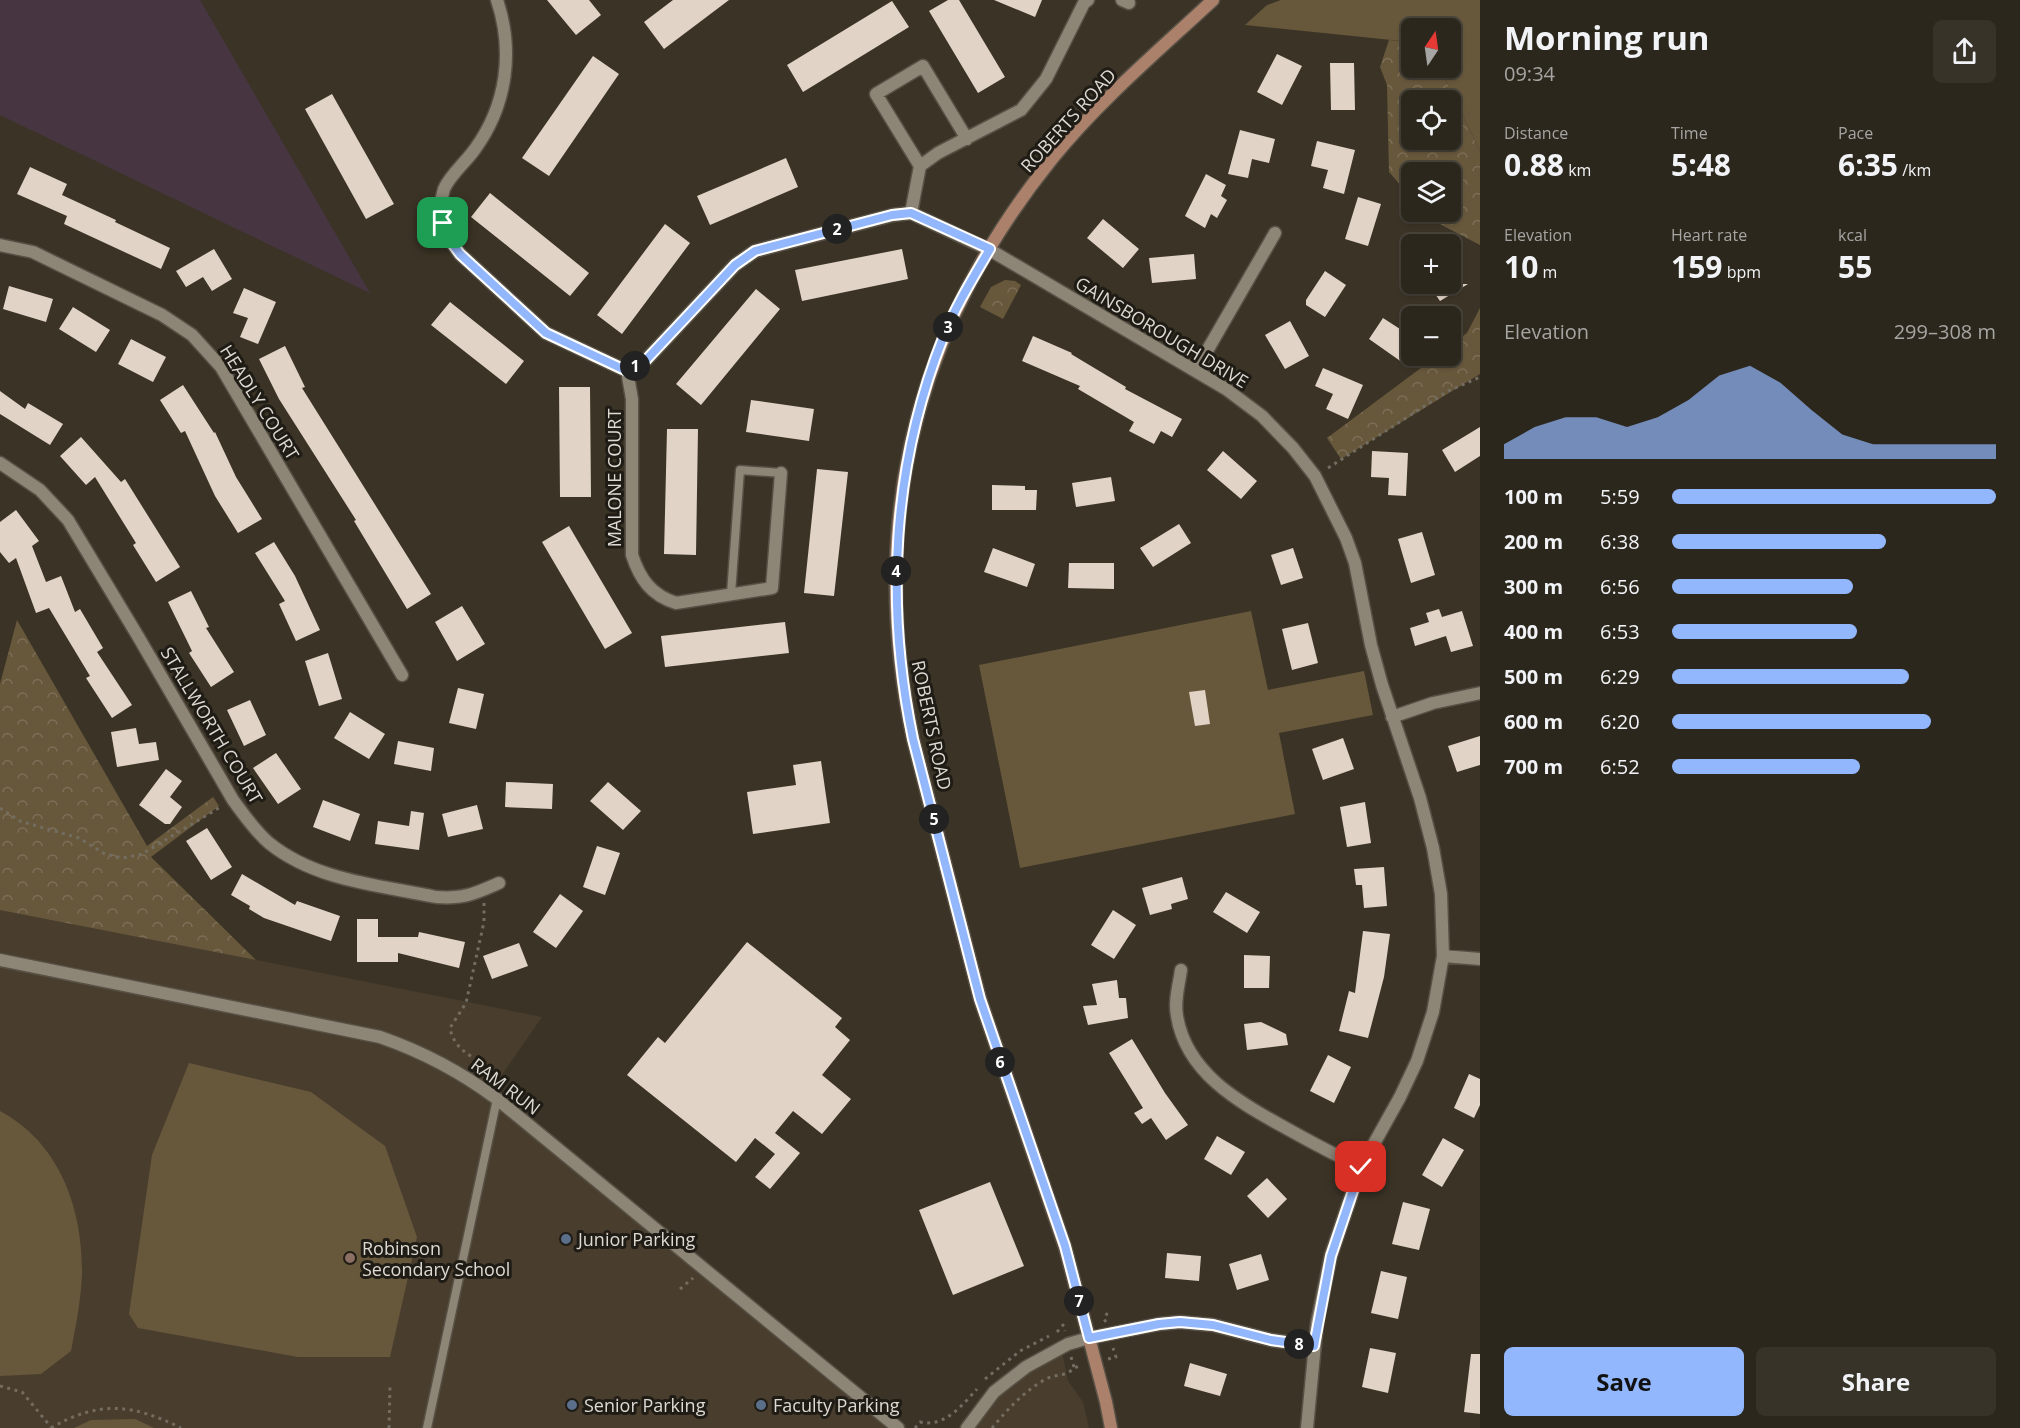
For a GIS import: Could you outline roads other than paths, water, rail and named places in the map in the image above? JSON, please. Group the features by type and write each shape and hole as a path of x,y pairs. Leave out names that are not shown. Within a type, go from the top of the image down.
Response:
{"main road":[{"name":"ROBERTS ROAD","path":"1111,1428 1065,1246 980,999 913,739 904,698 899,652 896,591 897,543 903,489 913,433 926,384 944,336 990,249 1046,167 1092,114 1213,0"}],"street":[{"path":"496,0 502,16 507,44 504,84 491,124 476,148 444,189 441,207 443,223 449,239 460,254 546,333 627,371 646,360 735,265 755,251 892,215 911,213 920,166 876,94 923,66 967,139"},
{"path":"920,166 938,153 1021,110 1046,79 1084,3 1088,0"},
{"name":"GAINSBOROUGH DRIVE","path":"911,213 990,249 1196,370 1262,416 1293,448 1315,476 1335,511 1355,563 1371,645 1392,717 1420,798 1433,848 1441,894 1443,956 1434,1012 1417,1060 1400,1097 1361,1167 1331,1256 1314,1346 1307,1428"},
{"path":"1196,370 1275,233"},
{"name":"HEADLY COURT","path":"0,245 33,252 162,315 192,335 211,354 221,367 402,675"},
{"name":"MALONE COURT","path":"627,371 632,399 632,555 638,572 649,589 663,599 676,603 772,588 782,473"},
{"name":"STALLWORTH COURT","path":"0,463 40,490 68,520 232,799 248,821 268,842 295,861 325,874 436,897 461,898 499,883"},
{"path":"1392,717 1480,693"},
{"path":"1443,956 1480,959"},
{"name":"RAM RUN","path":"0,960 380,1037 406,1046 452,1068 497,1099 898,1428"},
{"path":"1182,970 1176,1001 1178,1020 1188,1046 1206,1073 1228,1094 1254,1111 1361,1167"},
{"path":"967,1428 994,1392 1026,1367 1068,1344 1089,1338 1159,1324 1195,1323 1271,1340 1314,1346"}],"lane":[{"path":"731,594 740,470 782,473"},
{"path":"427,1428 497,1099"}],"place":[{"name":"Junior Parking","path":"566,1239"},
{"name":"Robinson Secondary School","path":"350,1258"},
{"name":"Senior Parking","path":"572,1405"},
{"name":"Faculty Parking","path":"761,1405"}]}
